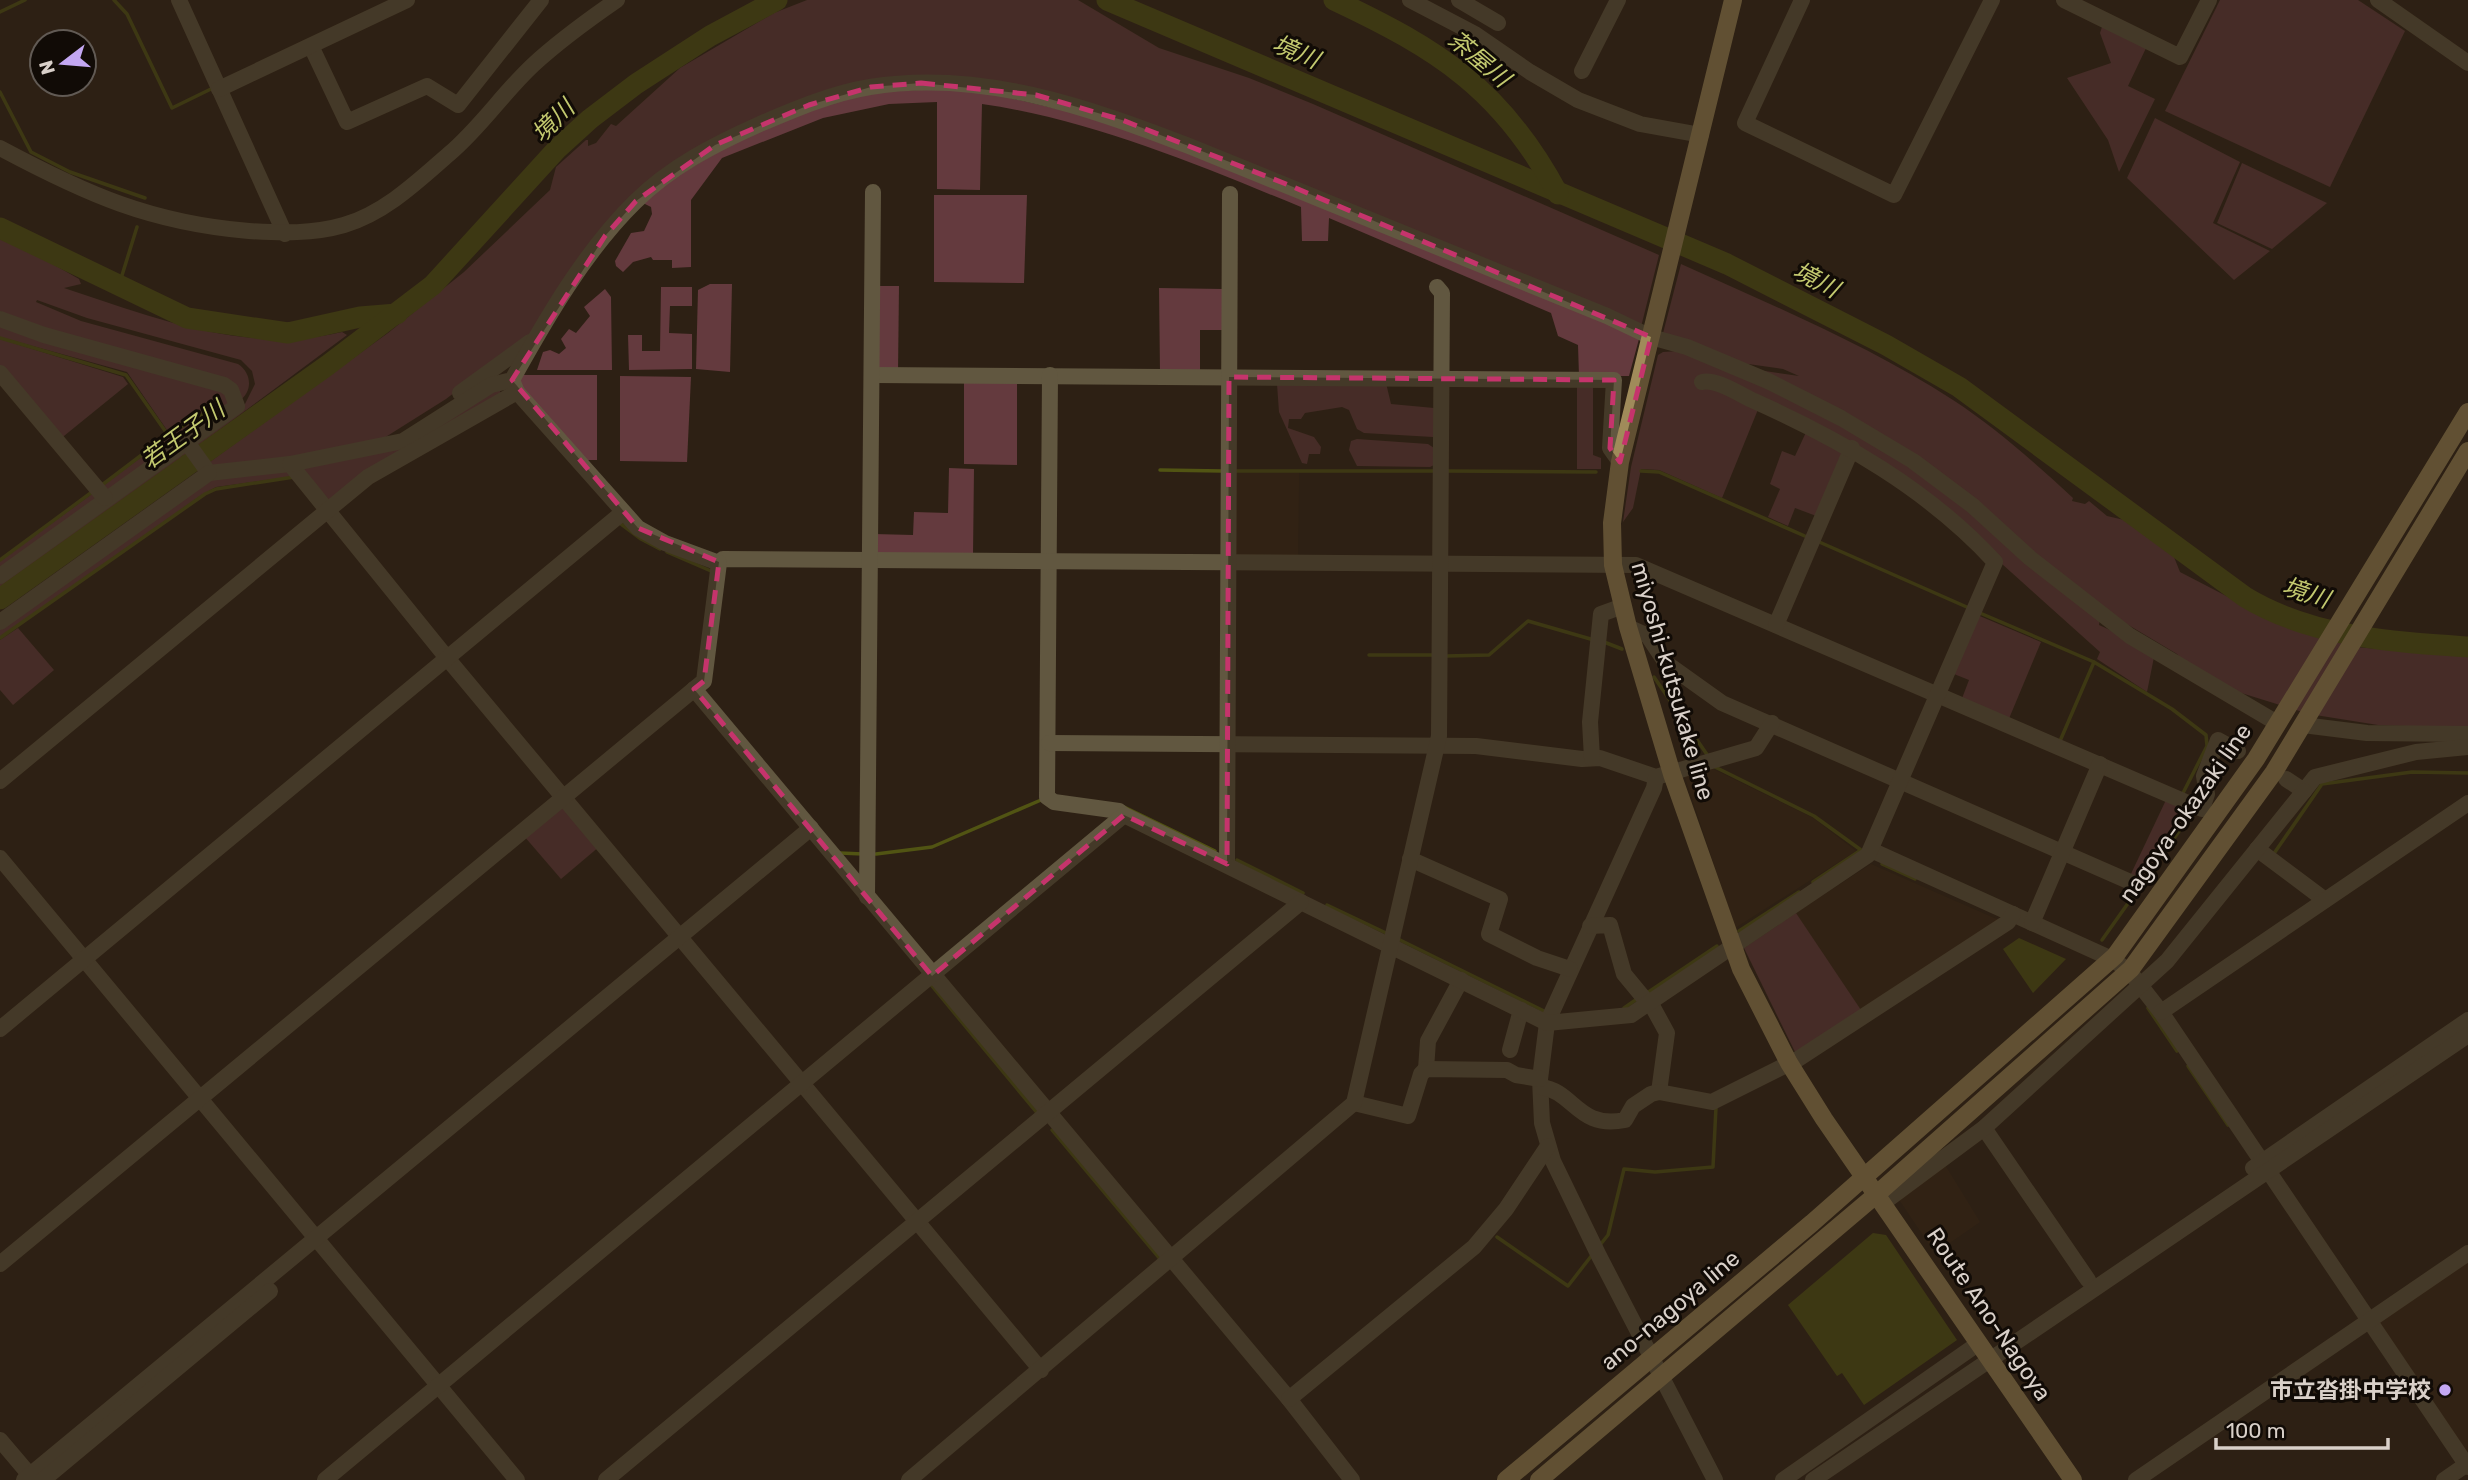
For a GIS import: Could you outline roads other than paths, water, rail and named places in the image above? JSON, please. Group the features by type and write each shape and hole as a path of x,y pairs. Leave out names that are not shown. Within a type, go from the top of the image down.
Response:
{"main road":[{"name":"miyoshi-kutsukake line","path":"1733,0 1620,462 1612,523 1613,565 1664,775 1732,948 1792,1068 1865,1177"},
{"name":"nagoya-okazaki line","path":"1865,1177 2112,959 2256,759 2468,412"},
{"name":"nagoya-okazaki line","path":"1880,1198 2129,971 2274,772 2468,452"},
{"name":"Route Ano-Nagoya","path":"1865,1177 2073,1480"},
{"name":"ano-nagoya line","path":"1506,1480 1865,1177"},
{"name":"ano-nagoya line","path":"1539,1480 1880,1198"}],"street":[{"path":"179,0 285,234"},
{"path":"219,89 407,0"},
{"path":"311,46 347,122 427,86 458,105 541,0"},
{"path":"0,148 59,180 147,215 205,228 285,234 345,225 389,202 451,153 532,65 617,0"},
{"path":"1410,0 1475,34 1530,72 1578,100 1640,124 1700,140"},
{"path":"1459,0 1498,23"},
{"path":"1582,71 1618,0"},
{"path":"1802,0 1745,123 1894,195 1992,0"},
{"path":"2064,0 2180,57 2209,0"},
{"path":"2378,0 2468,63"},
{"path":"0,781 368,477 514,386 536,337 605,236 636,201 675,169 735,135 809,105 871,87 921,83 977,86 1036,95 1122,120 1286,184 1607,316 1651,337 1687,347 1768,381 1841,418 1913,461 1973,506 2030,558 2130,636 2277,723"},
{"path":"867,897 873,192"},
{"path":"1227,864 1230,194"},
{"path":"909,1480 1354,1103 1436,747 1442,293 1437,287"},
{"path":"0,320 231,390 237,406 105,498 0,576"},
{"path":"372,448 439,408 536,337"},
{"path":"0,373 105,498"},
{"path":"873,375 1614,380 1610,448 1620,462"},
{"path":"1050,375 1047,797 1054,802 1119,811 1547,1023 1630,1015 1732,948 1871,850 1872,841 1995,562 1929,502 1852,448 1726,388 1702,382"},
{"path":"0,622 208,470 290,464 403,442 491,386 514,386 622,513 647,534 719,563"},
{"path":"186,441 208,470"},
{"path":"1776,625 1852,448"},
{"path":"290,464 447,658 1041,1370"},
{"path":"0,1029 622,513"},
{"path":"0,1264 565,799 704,681 719,563 723,559 1636,565 2202,808 2207,793 2204,776 2218,740 2238,751"},
{"path":"1592,758 1591,722 1601,614 1623,606"},
{"path":"1628,627 1648,636 1666,663 1722,703 2135,884"},
{"path":"694,689 932,976 1289,1398 1352,1480"},
{"path":"2306,720 2367,733 2468,734"},
{"path":"1049,743 1476,746 1582,760 1600,758 1664,775 1756,748 1772,723"},
{"path":"1880,1198 1984,1128 2167,961 2315,777 2416,752 2468,747"},
{"path":"1426,1069 1507,1070 1516,1076 1551,1088 1587,1116 1612,1123 1625,1120 1633,1106 1659,1092 1712,1102 1792,1068 2015,927 2063,851 2100,764"},
{"path":"1664,775 1590,926 1547,1023 1540,1083 1542,1123 1548,1146 1599,1256 1715,1480"},
{"path":"2286,779 2304,791"},
{"path":"2161,1012 2468,803"},
{"path":"326,1480 1124,815"},
{"path":"0,1440 33,1479 814,831"},
{"path":"2257,849 2325,900"},
{"path":"1871,850 2112,959 2129,971 2161,1012 2367,1321 2468,1465 2444,1480"},
{"path":"0,859 517,1480"},
{"path":"1410,859 1500,899 1489,934 1537,958 1570,969"},
{"path":"606,1480 920,1226 1307,904"},
{"path":"1590,926 1610,925 1623,974 1649,1003 1667,1033 1659,1092"},
{"path":"1354,1103 1408,1116 1421,1074 1426,1069 1428,1041 1461,980"},
{"path":"1510,1050 1521,1010"},
{"path":"1783,1480 1985,1351 2264,1166 2468,1020"},
{"path":"1813,1480 1985,1351 2088,1280 2468,1035"},
{"path":"1984,1128 2088,1280"},
{"path":"1289,1398 1474,1247 1506,1209 1548,1146"},
{"path":"623,1480 920,1226"},
{"path":"2136,1480 2468,1252"}],"waterway":[{"path":"0,12 25,0"},
{"path":"114,0 127,14 172,108 213,88"},
{"name":"境川","path":"0,599 328,365 433,285 557,149 590,119 636,84 710,36 777,0"},
{"name":"境川","path":"1107,0 1727,264 1886,345 1959,387 2245,597 2270,610 2297,621 2353,635 2468,647"},
{"name":"茶屋川","path":"1334,0 1405,36 1464,76 1490,99 1514,126 1558,194"},
{"path":"0,92 31,152 70,172 145,198"},
{"path":"119,285 137,227"},
{"name":"境川","path":"0,228 187,318 288,333 360,317 397,314"},
{"name":"若王子川","path":"0,338 126,375 168,435"},
{"name":"若王子川","path":"102,485 168,435 218,405"},
{"name":"若王子川","path":"183,457 188,464"},
{"path":"1160,470 1222,471"},
{"path":"1234,471 1435,471"},
{"path":"1448,471 1596,472"},
{"path":"1641,471 1659,472 1807,537"},
{"path":"0,638 205,494 216,489 294,477"},
{"path":"0,560 92,492"},
{"path":"621,524 660,549"},
{"path":"1817,541 1969,608"},
{"path":"667,552 711,571"},
{"path":"1980,613 2094,662 2172,709 2206,735 2207,746 2182,795"},
{"path":"1446,656 1489,655 1528,621 1594,640"},
{"path":"1604,642 1622,649"},
{"path":"1369,655 1434,655"},
{"path":"2060,741 2094,662"},
{"path":"1654,677 1708,756"},
{"path":"1713,766 1814,816 1861,850 1813,882"},
{"path":"2275,852 2322,784 2412,772 2468,773"},
{"path":"876,854 932,847 1041,800"},
{"path":"1122,806 1215,851"},
{"path":"2102,940 2192,813"},
{"path":"840,853 863,854"},
{"path":"1237,860 1303,893"},
{"path":"1882,864 1915,879"},
{"path":"1739,931 1799,892"},
{"path":"1327,905 1386,933"},
{"path":"1398,939 1544,1011"},
{"path":"1647,993 1717,946"},
{"path":"932,986 1038,1114"},
{"path":"1624,1008 1637,999"},
{"path":"2148,1008 2177,1051"},
{"path":"2188,1066 2228,1125"},
{"path":"1600,1245 1608,1235 1624,1169 1655,1172 1713,1167 1716,1107"},
{"path":"1052,1130 1160,1259"},
{"path":"1497,1237 1568,1286 1592,1255"}],"place":[{"name":"市立沓掛中学校","path":"2445,1390"}]}
